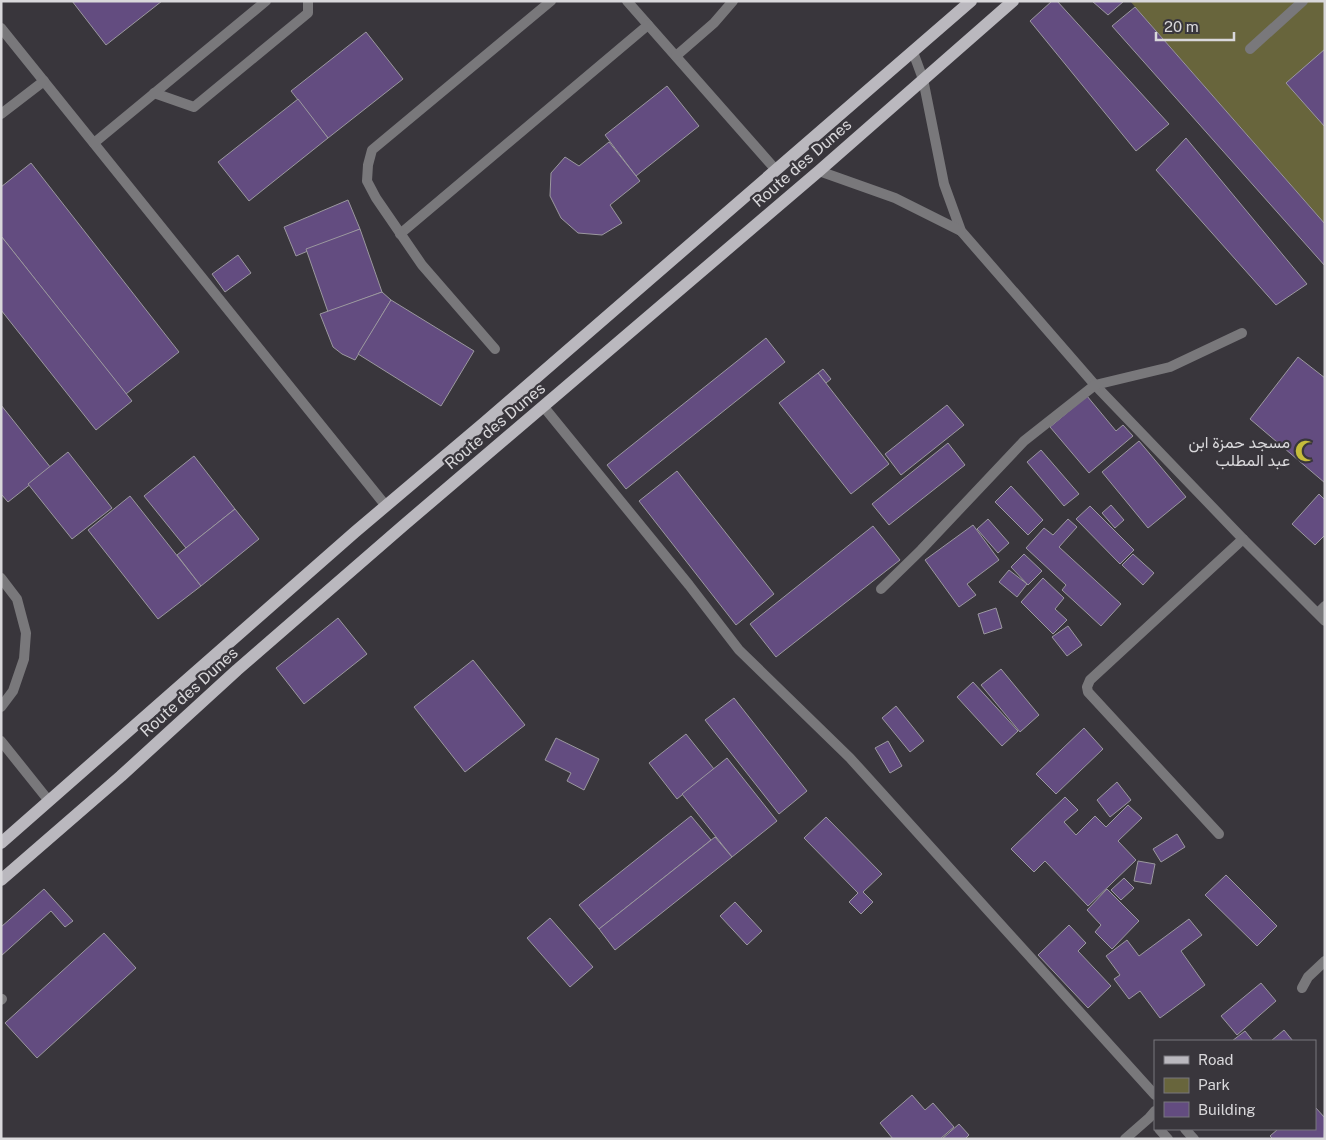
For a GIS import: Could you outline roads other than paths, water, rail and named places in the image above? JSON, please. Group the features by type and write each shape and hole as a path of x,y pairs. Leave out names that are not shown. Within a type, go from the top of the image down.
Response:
{"main road":[{"name":"Route des Dunes","path":"1,843 347,538 486,422 971,1"},
{"name":"Route des Dunes","path":"1,880 404,525 819,171 1013,1"}],"street":[{"path":"94,143 266,1"},
{"path":"154,93 194,107 308,14 308,1"},
{"path":"495,349 422,266 367,182 368,165 372,150 550,1"},
{"path":"627,1 776,170"},
{"path":"676,56 714,23 733,1"},
{"path":"1250,49 1304,1"},
{"path":"400,234 648,25"},
{"path":"1,28 386,506"},
{"path":"913,52 922,79 944,184 961,231 1096,385 1243,540 1322,613"},
{"path":"1,114 44,81"},
{"path":"819,171 895,198 961,231"},
{"path":"881,589 921,550 1024,441 1096,385 1170,367 1242,334"},
{"path":"542,406 689,585 739,650 850,758 1154,1094"},
{"path":"1219,834 1088,692 1087,686 1090,680 1243,540"},
{"path":"1,578 17,599 26,633 24,659 13,692 1,707"},
{"path":"1,742 49,801"},
{"path":"1302,988 1308,977 1325,961"},
{"path":"1125,1139 1153,1117"}],"place":[{"name":"مسجد حمزة ابن عبد المطلب","path":"1306,451"}]}
